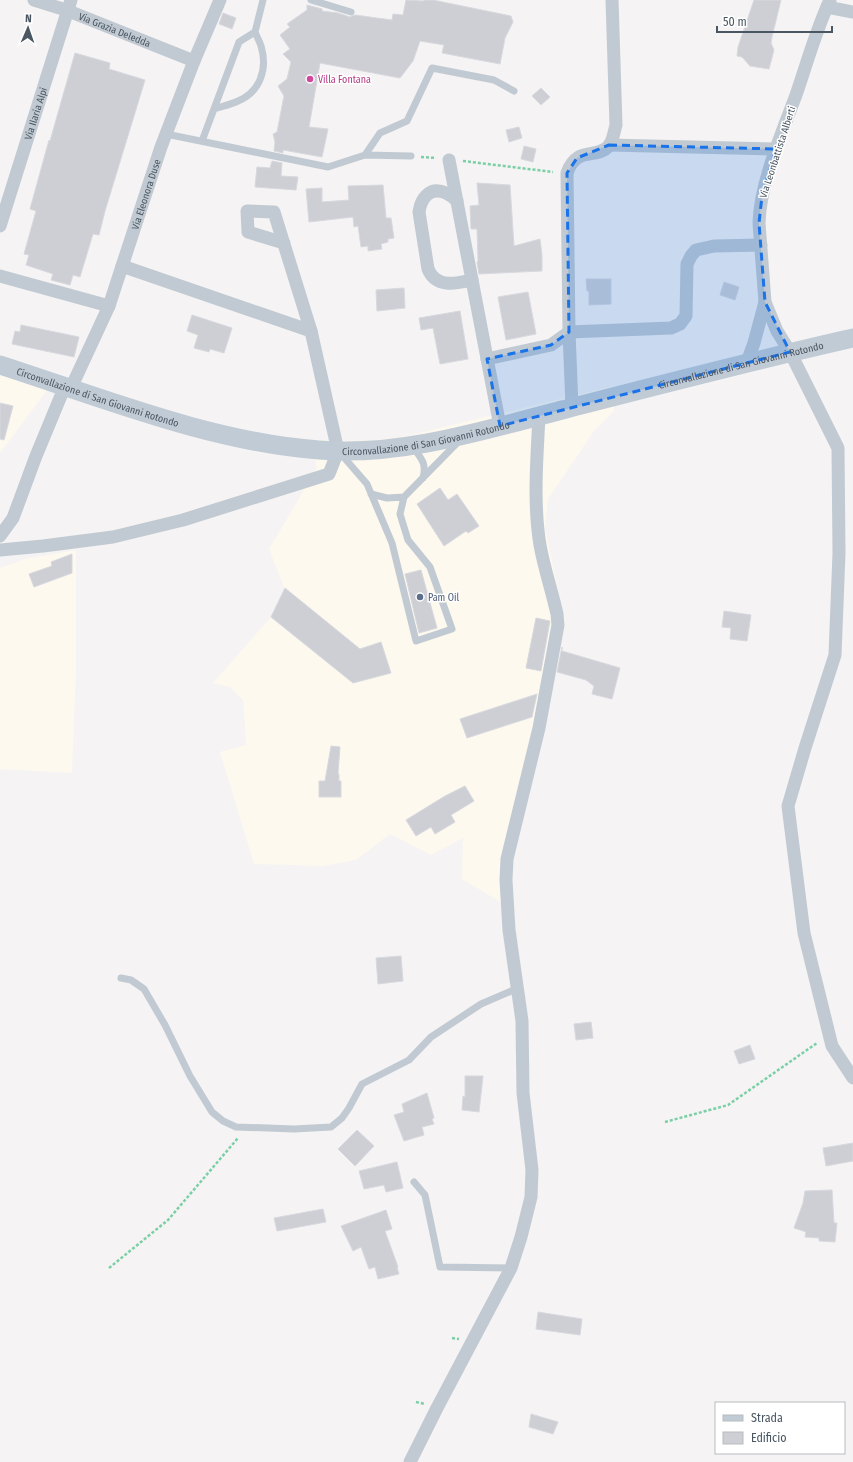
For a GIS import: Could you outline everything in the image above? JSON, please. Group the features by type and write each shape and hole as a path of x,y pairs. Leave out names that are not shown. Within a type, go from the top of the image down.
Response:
{"main road":[{"name":"Circonvallazione di San Giovanni Rotondo","path":"0,366 173,421 243,439 284,446 338,451 366,451 412,446 466,434 747,362 853,338"}],"street":[{"name":"Via Grazia Deledda","path":"34,0 68,5 194,61"},
{"name":"Via Eleonora Duse","path":"0,536 13,518 36,456 68,387 109,306 166,134 194,61 220,0"},
{"path":"572,407 569,332 567,173 570,165 577,158 586,154 604,150 609,145 614,135 616,125 612,0"},
{"path":"828,4 853,12"},
{"name":"Via Leonbattista Alberti","path":"828,4 776,149 762,196 759,210 759,223 765,302 777,331 790,352 838,448 839,553 835,655 804,748 788,806 804,933 832,1046 853,1078"},
{"name":"Via Ilaria Alpi","path":"0,226 68,5"},
{"path":"609,145 776,149"},
{"path":"449,160 500,426"},
{"path":"457,201 446,193 438,192 428,193 420,203 419,212 428,269 431,277 449,284 472,280"},
{"path":"0,550 43,546 113,536 183,520 329,474 338,451 311,331 284,243"},
{"path":"487,359 551,345 569,332 671,328 680,324 686,316 687,264 696,250 714,246 761,245"},
{"path":"122,266 311,331"},
{"path":"0,276 109,306"},
{"path":"747,362 754,343 765,302"},
{"path":"410,1462 511,1268 521,1237 531,1197 532,1170 523,1093 522,1021 508,930 506,880 507,859 539,728 558,625 557,614 540,545 537,512 536,480 539,416"}],"lane":[{"path":"202,142 239,42 254,32 263,0"},
{"path":"311,0 351,12"},
{"path":"214,109 238,101 256,88 261,78 264,65 261,46 254,32"},
{"path":"365,155 380,133 407,121 432,68 494,80 514,91"},
{"path":"166,134 328,167 365,155 411,156"},
{"path":"338,451 367,484 392,543 416,641 452,629 430,567 408,540 400,514 404,497 466,434"},
{"path":"412,446 424,463 425,469 423,478"},
{"path":"371,494 387,498 404,497"},
{"path":"121,978 131,980 144,989 165,1025 190,1076 212,1112 223,1121 236,1126 294,1129 331,1127 345,1113 362,1084 409,1060 432,1037 481,1004 518,988"},
{"path":"414,1182 425,1195 440,1266 511,1268"}],"path":[{"path":"411,156 567,173"},
{"path":"665,1122 728,1105 830,1034"},
{"path":"109,1268 168,1220 250,1127"}],"highlighted area":[{"path":"609,145 776,149 762,196 759,223 765,302 790,352 500,426 487,359 551,345 569,332 567,173 577,158"}],"shaded area":[{"path":"0,374 48,389 0,453"},
{"path":"613,386 614,411 594,431 548,499 545,528 565,623 553,686 512,861 514,902 502,903 462,879 463,838 431,855 390,834 356,860 323,866 254,864 220,752 246,745 243,700 230,687 213,683 271,617 285,589 269,549 317,468 309,440 366,441 403,437"},
{"path":"76,550 76,671 72,773 0,769 0,568 25,559"}],"building":[{"path":"406,0 433,0 511,16 513,22 505,38 500,64 442,53 444,45 420,41 413,61 400,78 320,63 309,127 328,129 322,157 283,150 283,153 274,151 275,142 273,134 277,132 284,96 278,86 287,79 291,62 283,54 290,49 280,35 290,27 287,24 307,10 307,5 322,9 322,11 338,13 350,17 355,15 392,20 393,14 403,15"},
{"path":"754,0 781,0 772,37 771,43 774,50 769,69 750,66 742,57 737,56 738,47"},
{"path":"223,13 236,18 232,29 219,24"},
{"path":"75,53 110,63 109,69 145,80 99,235 93,234 80,277 73,275 70,285 51,280 53,274 26,265 29,255 24,254 36,211 30,209"},
{"path":"541,88 550,97 541,105 532,96"},
{"path":"519,127 522,138 509,142 506,130"},
{"path":"524,146 536,149 533,162 521,159"},
{"path":"272,161 282,163 281,176 298,177 296,190 255,187 257,167 270,168"},
{"path":"477,183 510,185 514,246 540,239 542,271 479,274 477,262 477,229 471,229 470,206 479,205"},
{"path":"383,185 386,218 391,218 394,238 388,239 388,242 381,244 382,249 368,251 368,246 361,247 358,226 354,227 353,217 309,222 306,189 322,188 322,202 349,200 348,186"},
{"path":"586,279 611,279 611,304 589,305 589,291 587,291"},
{"path":"724,282 739,287 735,300 720,295"},
{"path":"404,288 405,308 377,311 376,290"},
{"path":"528,292 536,334 506,340 498,297"},
{"path":"460,311 468,359 440,364 433,328 421,330 419,318"},
{"path":"192,315 232,328 224,353 210,349 209,352 194,348 198,335 187,331"},
{"path":"21,325 79,337 74,357 12,344 15,331 20,332"},
{"path":"0,403 13,406 4,440 0,439"},
{"path":"440,488 448,500 457,494 479,526 468,533 466,531 444,546 417,504"},
{"path":"72,554 72,573 34,587 29,574 52,566 51,562"},
{"path":"421,570 437,628 419,633 405,574"},
{"path":"285,588 360,649 381,642 391,673 353,683 271,617"},
{"path":"724,611 751,615 747,641 730,639 731,628 722,627"},
{"path":"536,618 550,621 541,671 526,668"},
{"path":"562,647 562,651 620,668 612,699 592,694 594,686 586,680 557,672"},
{"path":"537,694 532,717 467,738 460,719"},
{"path":"331,746 340,747 338,774 339,781 341,781 341,797 319,797 319,781 325,781"},
{"path":"465,786 474,801 451,815 455,822 435,834 431,827 416,836 406,820 445,796"},
{"path":"401,956 403,981 378,984 376,958"},
{"path":"591,1022 593,1038 576,1040 574,1024"},
{"path":"750,1045 755,1059 739,1064 734,1051"},
{"path":"465,1076 483,1076 479,1112 462,1110 463,1096 465,1097"},
{"path":"427,1093 434,1118 432,1119 434,1124 422,1127 424,1135 404,1141 394,1115 404,1112 402,1104"},
{"path":"357,1130 374,1146 355,1166 338,1149"},
{"path":"853,1143 853,1161 826,1166 823,1148"},
{"path":"397,1162 403,1188 386,1192 384,1185 364,1189 359,1171"},
{"path":"832,1190 834,1223 837,1223 835,1242 819,1241 819,1238 805,1237 806,1232 794,1228 803,1203 805,1191"},
{"path":"323,1209 326,1222 277,1231 274,1218"},
{"path":"386,1210 392,1229 385,1231 398,1267 399,1274 378,1279 375,1267 369,1269 361,1247 353,1251 341,1226"},
{"path":"538,1312 582,1319 580,1335 536,1329"},
{"path":"531,1414 558,1422 553,1434 529,1427"}],"place":[{"name":"Villa Fontana","path":"310,79"},
{"name":"Pam Oil","path":"420,597"}]}
